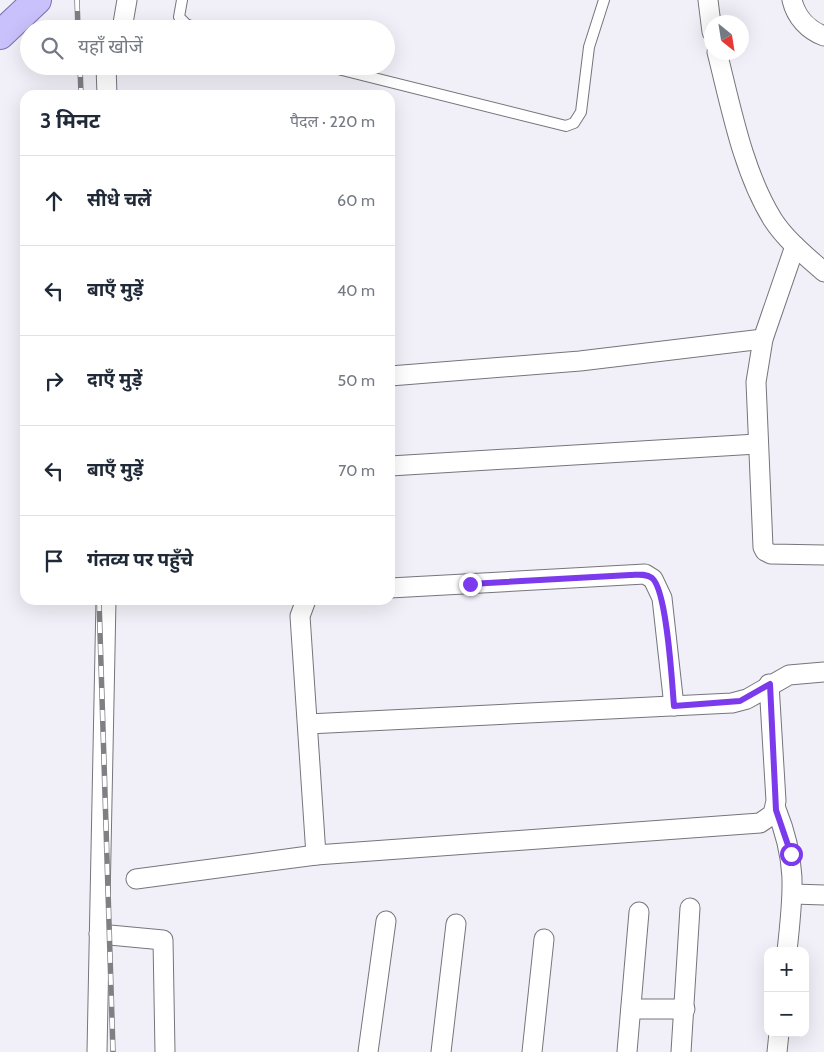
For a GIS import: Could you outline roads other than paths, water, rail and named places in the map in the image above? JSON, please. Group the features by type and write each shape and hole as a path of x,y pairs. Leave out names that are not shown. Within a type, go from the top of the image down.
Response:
{"main road":[{"path":"0,35 37,0"}],"street":[{"path":"124,20 127,0"},
{"path":"708,0 710,15"},
{"path":"792,0 794,8 806,25 812,31 824,36"},
{"path":"719,60 737,130 758,191 773,220 795,246 824,272"},
{"path":"106,75 107,90"},
{"path":"795,246 763,339 756,382 757,444 763,547 765,551 771,554 824,555"},
{"path":"395,376 580,361 763,339"},
{"path":"395,466 757,444"},
{"path":"395,588 645,574 653,579 662,598 674,706"},
{"path":"97,1052 106,605"},
{"path":"304,605 300,616 316,855"},
{"path":"308,724 740,701 789,675 824,672"},
{"path":"770,684 776,810 791,854 793,894 787,947"},
{"path":"136,879 316,855 760,822 770,818 776,810"},
{"path":"793,894 824,895"},
{"path":"681,1052 690,908"},
{"path":"627,1052 639,912"},
{"path":"368,1052 386,921"},
{"path":"441,1052 456,924"},
{"path":"99,934 163,940 165,1052"},
{"path":"532,1052 544,939"},
{"path":"631,1009 685,1009"},
{"path":"777,1052 779,1037"}],"lane":[{"path":"182,0 179,17 182,20"},
{"path":"362,75 566,126 574,123 581,112 589,47 604,0"}],"railway":[{"path":"77,0 78,20"},
{"path":"80,75 81,90"},
{"path":"99,605 113,1052"}]}
